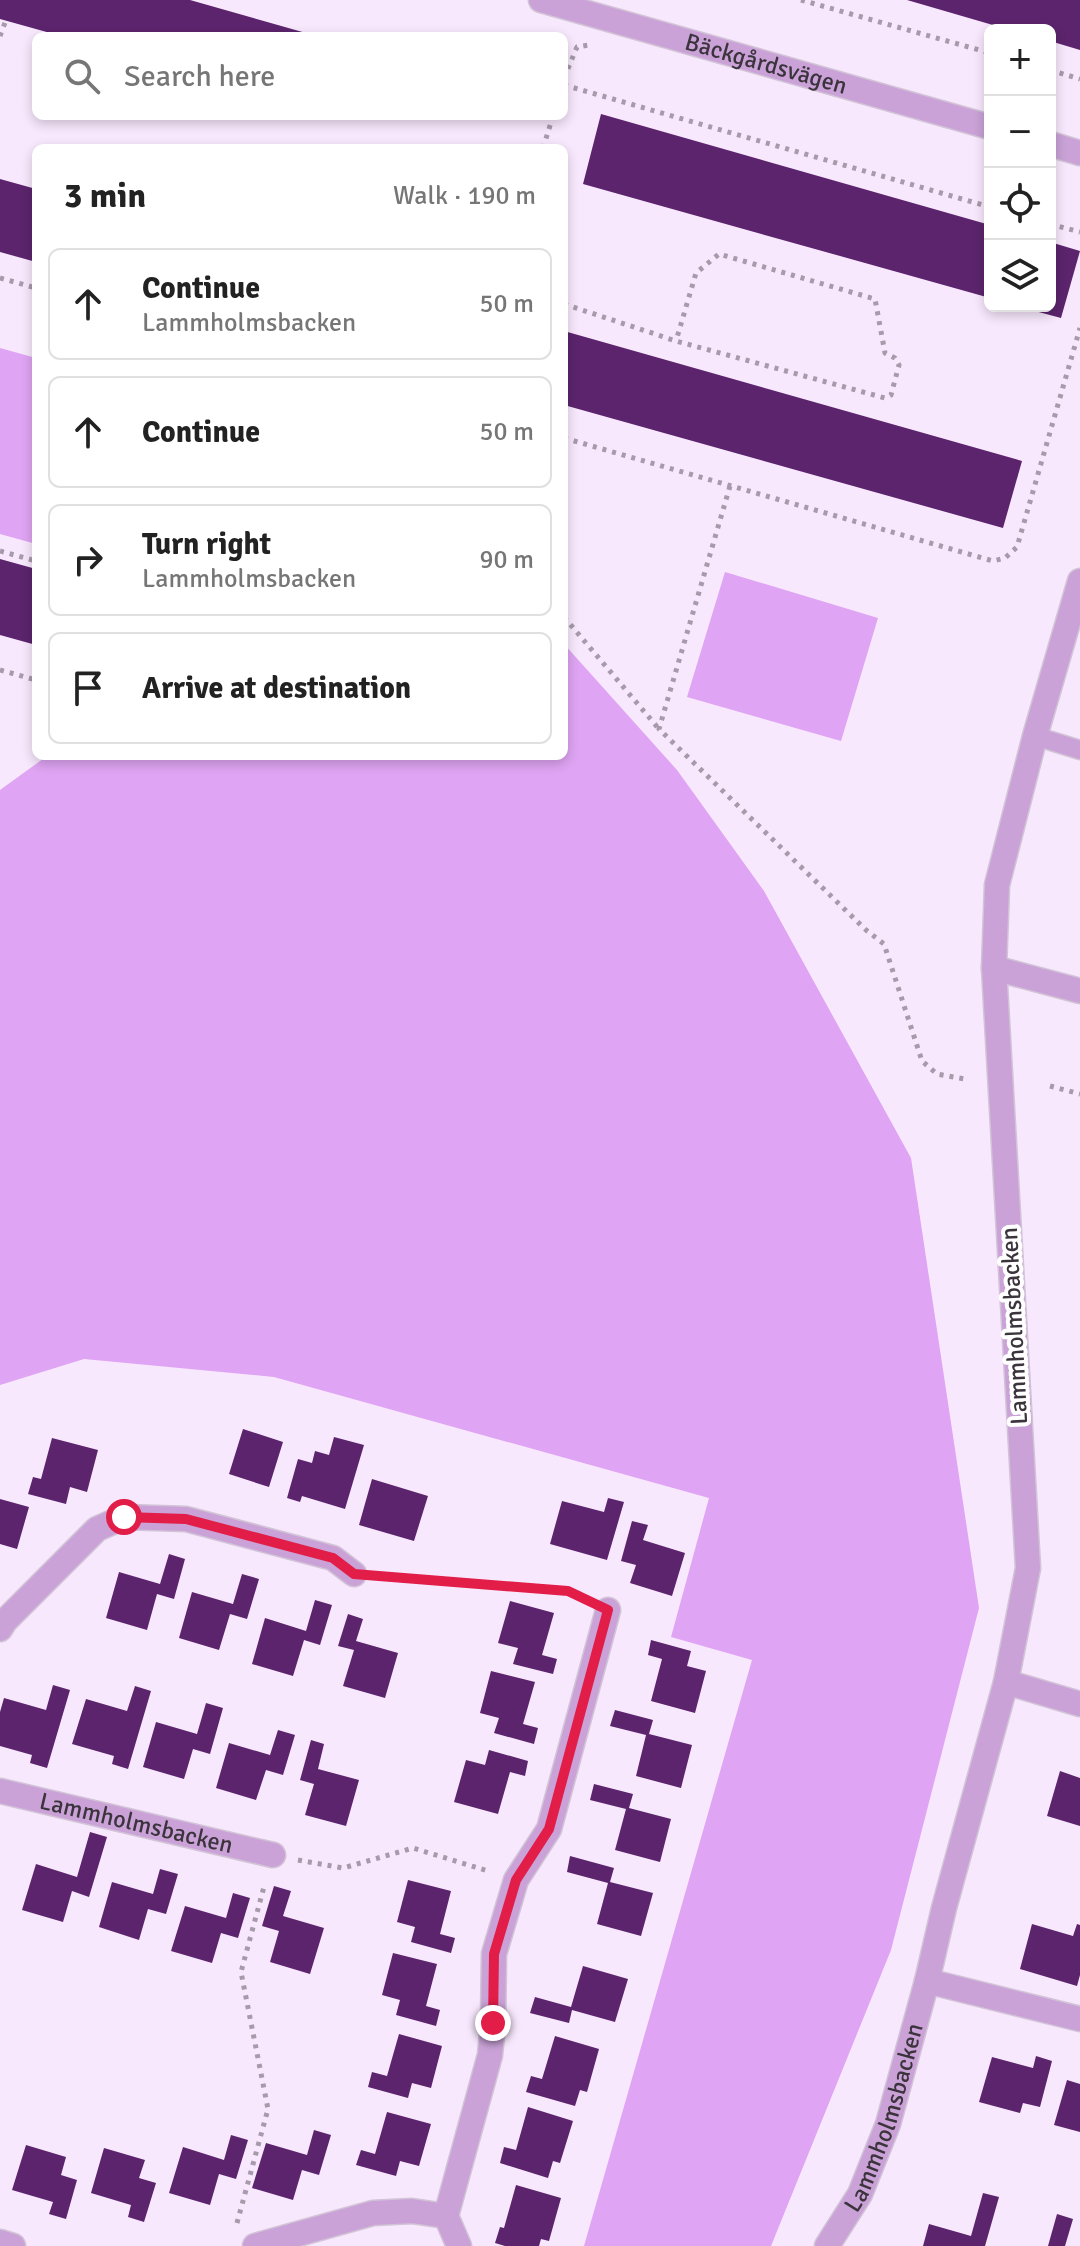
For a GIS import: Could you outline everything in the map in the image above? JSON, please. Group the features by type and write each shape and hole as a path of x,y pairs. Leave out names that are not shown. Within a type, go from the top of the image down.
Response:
{"street":[{"name":"Bäckgårdsvägen","path":"541,0 984,125"},
{"path":"1056,146 1080,153"},
{"name":"Lammholmsbacken","path":"827,2246 860,2194 888,2124 1006,1682 1028,1568 994,968 997,885 1035,736 1080,581"},
{"path":"994,968 1080,991"},
{"path":"0,1629 97,1529 124,1517 186,1519 333,1558 354,1574"},
{"path":"459,2246 446,2216 490,2055 494,1954 516,1880 549,1829 608,1610"},
{"path":"1006,1682 1080,1704"},
{"name":"Lammholmsbacken","path":"0,1791 273,1855"},
{"path":"927,1981 1080,2019"},
{"path":"255,2246 373,2213 412,2211 446,2216"},
{"path":"0,2242 13,2246"}],"lane":[{"path":"1035,736 1080,750"}],"path":[{"path":"801,0 984,51"},
{"path":"0,36 6,20"},
{"path":"568,68 577,47 601,44"},
{"path":"1056,72 1080,79"},
{"path":"568,86 984,205"},
{"path":"544,144 552,120"},
{"path":"1056,226 1080,232"},
{"path":"568,305 676,341 885,398 891,395 899,365 895,358 885,353 875,299 719,254 696,273 676,341"},
{"path":"0,278 32,287"},
{"path":"568,439 993,561 1005,558 1017,547 1080,328"},
{"path":"659,729 730,486"},
{"path":"0,551 32,560"},
{"path":"568,622 659,729 884,944 922,1061 937,1074 965,1079"},
{"path":"0,670 32,679"},
{"path":"1050,1086 1080,1094"},
{"path":"354,1574 568,1591 608,1610"},
{"path":"235,2231 268,2109 241,1972 273,1855 343,1868 413,1848 516,1880"}],"shaded area":[{"path":"0,348 32,357 32,543 0,534"},
{"path":"725,572 878,618 841,741 687,697"},
{"path":"568,648 677,770 764,891 911,1158 979,1608 891,1950 771,2246 584,2246 752,1660 671,1637 709,1498 274,1377 84,1359 0,1385 0,790 41,760 568,760"}],"building":[{"path":"0,0 190,0 302,32 47,32 0,19"},
{"path":"907,0 1080,0 1080,50 1056,43 1056,24 989,24"},
{"path":"601,114 984,223 984,296 583,184"},
{"path":"0,179 32,188 32,261 0,252"},
{"path":"1056,244 1080,251 1061,318 1039,312 1056,312"},
{"path":"568,332 1022,461 1003,528 568,406"},
{"path":"0,559 32,568 32,644 0,635"},
{"path":"243,1429 283,1442 269,1487 229,1474"},
{"path":"334,1437 364,1445 345,1509 302,1496 300,1502 287,1498 298,1459 312,1463 315,1451 329,1455"},
{"path":"52,1438 98,1450 87,1492 70,1487 66,1504 28,1494 33,1477 41,1479"},
{"path":"372,1479 428,1496 414,1541 359,1525"},
{"path":"608,1498 624,1502 607,1560 550,1544 562,1501 604,1512"},
{"path":"0,1499 29,1507 17,1549 0,1544"},
{"path":"632,1521 648,1525 643,1540 685,1553 672,1596 630,1583 636,1565 621,1561"},
{"path":"169,1554 185,1559 174,1599 157,1594 147,1630 106,1618 119,1572 160,1584"},
{"path":"242,1574 259,1579 247,1619 230,1614 219,1650 179,1638 192,1592 233,1604"},
{"path":"315,1600 332,1605 320,1645 304,1640 293,1676 252,1664 265,1618 306,1631"},
{"path":"510,1601 554,1613 542,1655 557,1659 553,1674 513,1664 518,1648 498,1643"},
{"path":"348,1614 363,1619 356,1641 398,1653 385,1698 343,1686 354,1650 338,1646"},
{"path":"651,1640 691,1651 687,1666 706,1671 695,1713 651,1701 662,1659 648,1655"},
{"path":"491,1671 535,1682 523,1724 538,1728 534,1744 494,1733 499,1718 480,1713"},
{"path":"53,1685 70,1690 47,1768 30,1763 32,1755 0,1746 0,1712 4,1698 46,1710"},
{"path":"135,1686 151,1691 128,1769 112,1764 114,1756 72,1744 86,1699 127,1711"},
{"path":"206,1703 223,1708 210,1754 193,1749 184,1779 143,1767 156,1722 197,1734"},
{"path":"615,1710 653,1720 649,1734 692,1745 681,1788 636,1776 646,1735 610,1726"},
{"path":"278,1730 295,1735 283,1775 266,1770 256,1800 216,1788 229,1743 270,1755"},
{"path":"311,1740 324,1744 318,1769 359,1780 346,1826 305,1815 314,1784 300,1780"},
{"path":"489,1750 528,1761 525,1776 510,1772 498,1814 454,1802 466,1760 485,1765"},
{"path":"1060,1771 1080,1778 1080,1826 1047,1816"},
{"path":"594,1784 633,1794 629,1808 671,1819 660,1862 615,1850 626,1809 590,1800"},
{"path":"90,1832 107,1837 89,1897 72,1891 63,1922 22,1910 36,1864 77,1877"},
{"path":"570,1856 614,1868 610,1882 653,1893 641,1936 597,1924 608,1883 567,1872"},
{"path":"160,1869 178,1874 166,1914 148,1909 139,1940 99,1927 112,1882 153,1894"},
{"path":"408,1880 451,1891 440,1934 455,1938 451,1953 411,1942 415,1927 397,1922"},
{"path":"274,1886 291,1891 283,1916 324,1928 310,1974 270,1962 279,1931 262,1926"},
{"path":"233,1893 250,1898 238,1938 221,1933 212,1963 171,1951 185,1906 226,1918"},
{"path":"1032,1924 1073,1936 1077,1924 1080,1925 1080,1975 1077,1986 1020,1969"},
{"path":"393,1953 437,1964 426,2006 440,2010 436,2026 396,2015 400,2000 382,1995"},
{"path":"583,1966 628,1979 615,2022 572,2010 569,2023 530,2013 535,1997 571,2007"},
{"path":"399,2034 442,2046 431,2088 412,2083 408,2098 368,2087 372,2072 387,2076"},
{"path":"555,2036 599,2049 587,2092 580,2090 575,2106 526,2092 531,2076 542,2079"},
{"path":"1036,2056 1052,2061 1040,2107 1023,2103 1020,2113 979,2102 992,2057 1033,2068"},
{"path":"1067,2080 1080,2084 1080,2132 1054,2125"},
{"path":"528,2107 573,2121 560,2163 553,2161 548,2178 500,2163 504,2147 516,2150"},
{"path":"387,2112 431,2124 419,2166 400,2161 396,2176 356,2165 361,2150 375,2154"},
{"path":"314,2130 331,2135 319,2175 302,2170 293,2200 252,2188 266,2143 307,2155"},
{"path":"231,2135 248,2140 236,2179 219,2174 210,2205 169,2193 183,2147 224,2160"},
{"path":"26,2145 66,2157 61,2175 77,2180 66,2219 49,2214 53,2202 12,2190"},
{"path":"104,2148 145,2160 139,2178 156,2183 144,2222 128,2217 131,2205 91,2193"},
{"path":"516,2185 561,2198 549,2241 541,2239 539,2246 495,2243 500,2227 504,2228"},
{"path":"983,2193 999,2197 985,2246 923,2246 929,2224 971,2236"},
{"path":"1057,2214 1073,2219 1065,2246 1048,2246"}],"route":[{"path":"124,1517 186,1519 333,1558 354,1574 568,1591 608,1610 549,1829 516,1880 494,1954 493,2023"}]}
